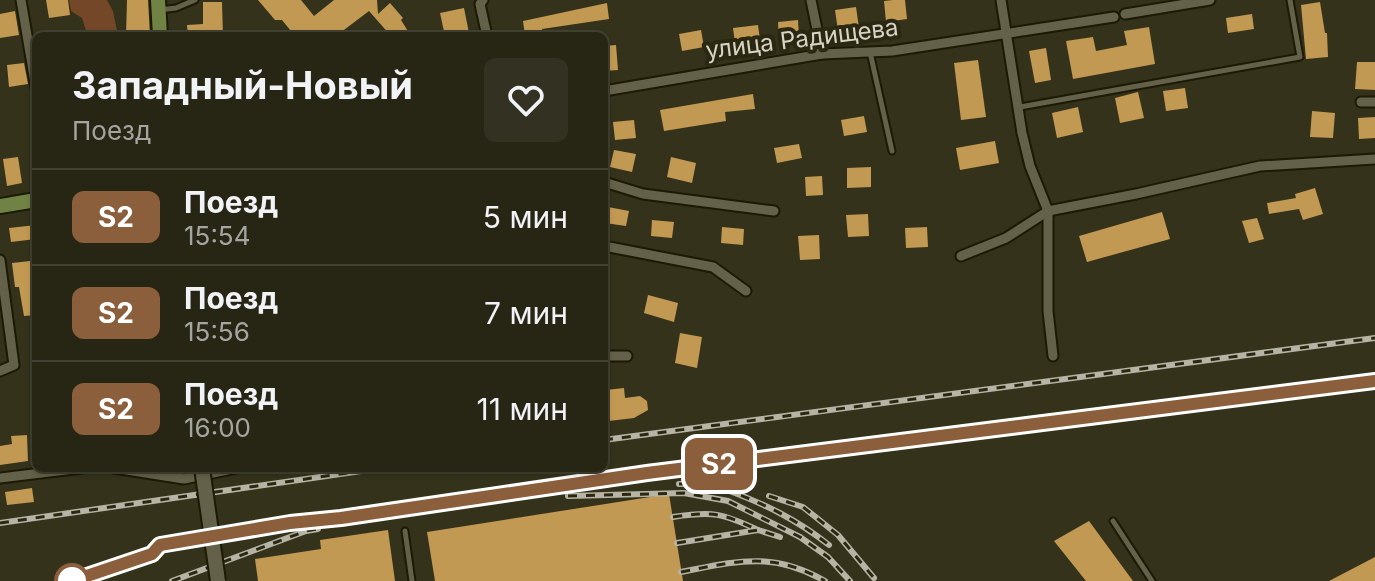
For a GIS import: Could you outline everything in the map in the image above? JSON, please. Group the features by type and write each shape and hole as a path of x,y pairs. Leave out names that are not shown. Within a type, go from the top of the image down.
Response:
{"main road":[{"path":"158,5 160,32"},
{"path":"0,206 32,201"},
{"path":"203,472 218,581"}],"street":[{"path":"21,0 32,65"},
{"path":"483,0 480,4 486,32"},
{"path":"811,0 822,54"},
{"path":"1001,0 1030,166 1048,211 1048,311 1053,356"},
{"path":"1125,14 1210,0"},
{"name":"улица Радищева","path":"608,90 822,54 892,51 1114,17"},
{"path":"1361,102 1375,102"},
{"path":"961,256 1006,238 1048,211 1260,166 1375,159"},
{"path":"608,183 643,194 774,211"},
{"path":"608,247 713,267 746,291"},
{"path":"0,260 14,365 0,371"},
{"path":"608,356 627,356"},
{"path":"0,478 49,472"},
{"path":"139,472 184,479 218,472"}],"lane":[{"path":"158,5 176,8 195,0"},
{"path":"1020,107 1300,57 1290,0"},
{"path":"870,51 892,151"},
{"path":"1113,521 1152,581"},
{"path":"405,531 412,581"}],"shaded area":[{"path":"69,0 107,0 117,32 86,32 82,18 71,11"}],"building":[{"path":"46,0 68,0 70,15 49,18"},
{"path":"127,0 148,0 150,32 126,32"},
{"path":"258,0 301,0 314,16 334,0 377,0 378,14 390,3 403,18 401,20 408,32 387,32 369,11 341,32 292,32 282,20 275,20"},
{"path":"905,0 907,19 886,22 884,1"},
{"path":"203,2 222,2 223,32 188,32 187,25 203,24"},
{"path":"1320,2 1327,33 1328,57 1306,59 1301,5"},
{"path":"607,3 609,19 542,29 542,32 524,32 523,21"},
{"path":"856,7 859,28 838,31 835,10"},
{"path":"464,8 469,32 444,32 440,13"},
{"path":"15,11 19,35 0,38 0,14"},
{"path":"1252,14 1254,29 1228,33 1226,18"},
{"path":"798,20 799,39 779,41 778,22"},
{"path":"758,25 760,40 735,43 733,28"},
{"path":"1149,27 1155,64 1073,79 1066,41 1093,37 1096,51 1127,45 1124,31"},
{"path":"701,30 704,47 682,51 679,34"},
{"path":"616,45 618,70 608,71 608,46"},
{"path":"1046,48 1051,80 1035,83 1029,51"},
{"path":"978,60 986,117 961,120 954,63"},
{"path":"1357,62 1375,62 1375,90 1355,89"},
{"path":"24,63 28,84 9,87 7,65"},
{"path":"1185,88 1188,108 1166,111 1163,91"},
{"path":"1138,92 1144,118 1120,123 1115,98"},
{"path":"753,94 755,109 725,112 726,121 664,131 660,110"},
{"path":"1078,107 1083,132 1057,138 1052,113"},
{"path":"1312,111 1335,113 1333,138 1310,137"},
{"path":"864,116 867,132 844,136 841,120"},
{"path":"1375,117 1375,138 1359,139 1358,118"},
{"path":"634,120 636,138 615,140 613,122"},
{"path":"995,141 999,163 960,170 956,148"},
{"path":"799,144 802,158 777,163 774,148"},
{"path":"614,150 636,154 632,172 610,167"},
{"path":"18,157 22,183 7,186 3,159"},
{"path":"671,157 696,163 692,183 667,177"},
{"path":"871,167 871,187 847,188 847,168"},
{"path":"822,176 823,195 806,196 805,177"},
{"path":"1315,188 1323,214 1303,220 1299,209 1269,214 1267,203 1296,198 1295,194"},
{"path":"608,207 629,211 626,226 608,223"},
{"path":"1162,212 1170,239 1087,262 1079,236"},
{"path":"868,214 869,236 848,237 846,215"},
{"path":"1257,218 1264,239 1249,243 1242,221"},
{"path":"652,220 674,222 672,238 651,236"},
{"path":"32,225 32,239 11,242 9,228"},
{"path":"722,227 744,229 743,245 721,243"},
{"path":"927,227 928,247 906,248 905,228"},
{"path":"819,235 820,259 800,260 798,236"},
{"path":"30,261 32,315 24,316 12,263"},
{"path":"648,295 678,303 674,322 644,313"},
{"path":"680,333 702,337 697,368 675,363"},
{"path":"624,388 625,398 640,396 647,401 648,410 634,418 609,421 608,390"},
{"path":"27,435 28,461 0,465 0,446 12,444 11,436"},
{"path":"32,488 34,502 7,505 5,492"},
{"path":"669,494 683,581 435,581 427,532"},
{"path":"1089,521 1133,581 1086,581 1054,541"},
{"path":"388,530 395,581 258,581 255,559 321,549 320,540"},
{"path":"1375,557 1375,581 1329,581"}],"railway":[{"path":"608,439 1375,338"},
{"path":"73,581 152,554 160,545 290,523 647,473 1375,381"},
{"path":"0,523 354,472"},
{"path":"679,484 735,485"},
{"path":"724,489 779,512 829,545"},
{"path":"568,496 684,493 728,501 800,537 828,557 850,581"},
{"path":"769,496 803,507 838,535 874,578"},
{"path":"673,517 717,515 758,530"},
{"path":"172,581 318,529"},
{"path":"677,543 758,530 780,537"},
{"path":"681,572 738,562 771,562 788,565 825,581"}],"train":[{"name":"S2","path":"72,581 152,554 160,545 290,523 580,485 647,473 1375,381"}]}
